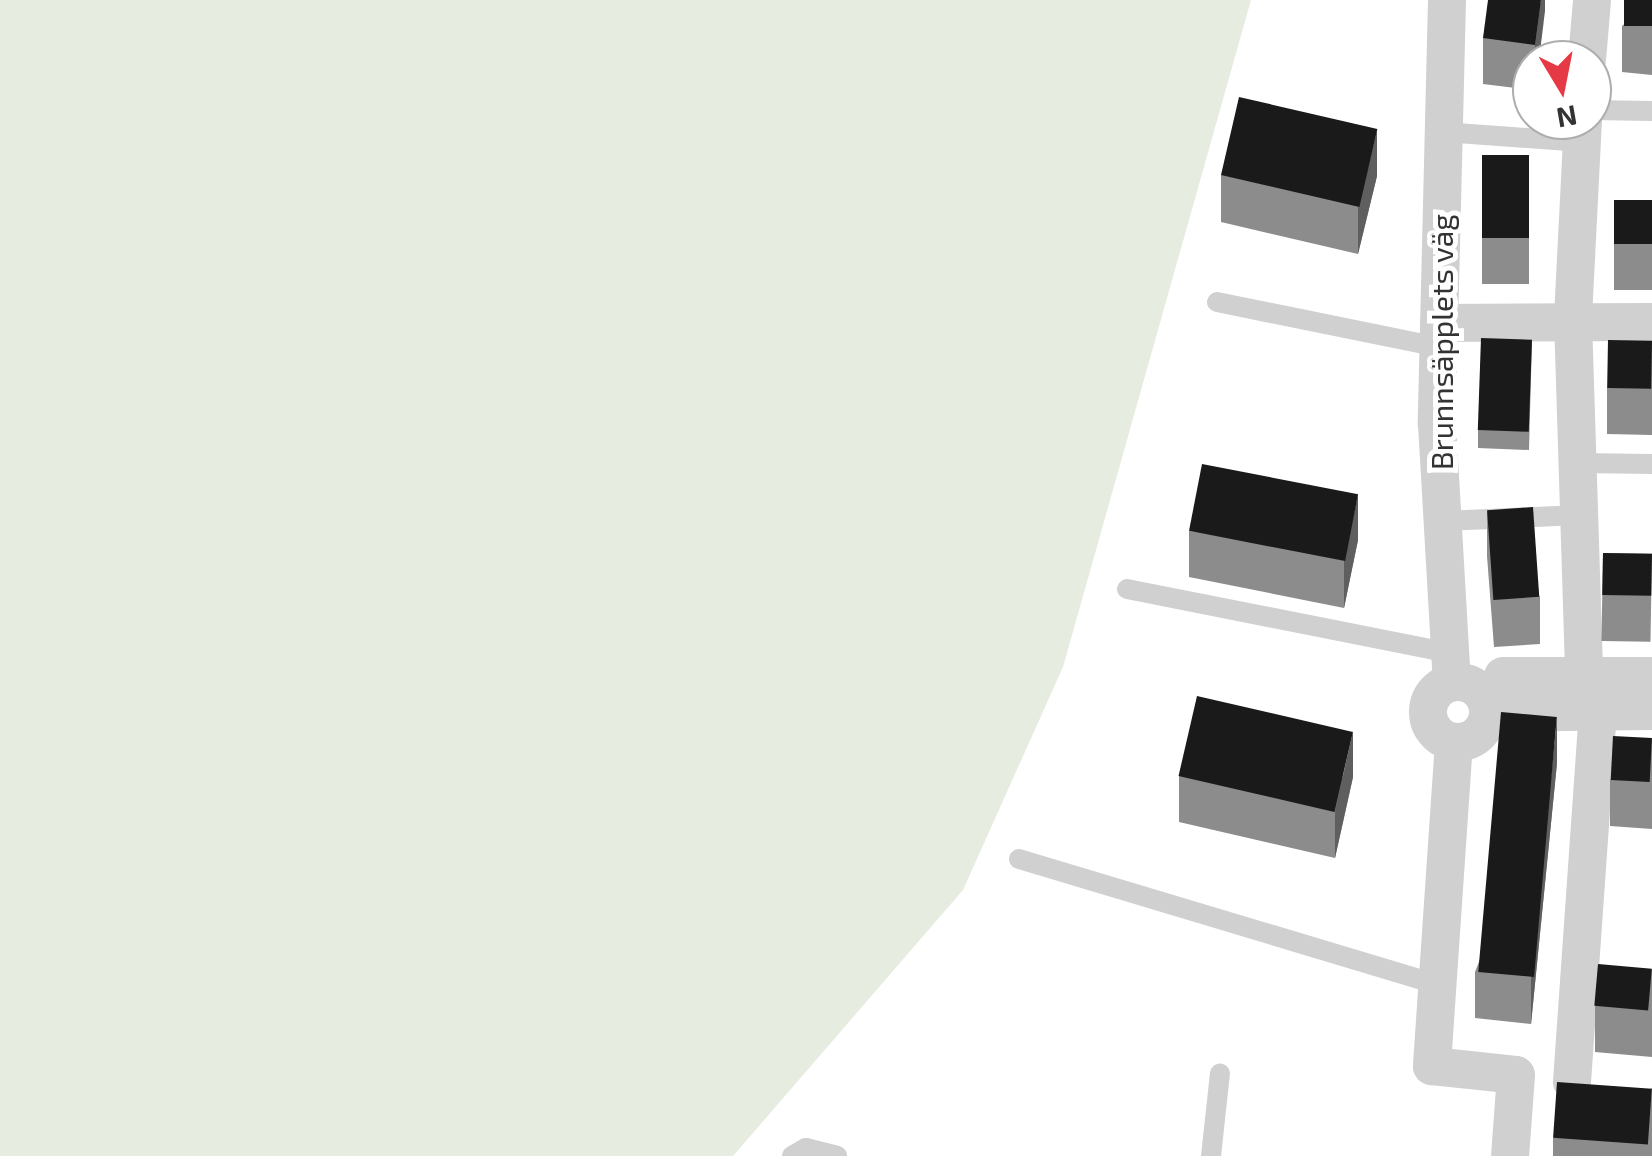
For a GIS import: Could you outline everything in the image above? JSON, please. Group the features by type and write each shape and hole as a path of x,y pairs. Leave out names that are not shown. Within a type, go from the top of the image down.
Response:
{"street":[{"name":"Brunnsäpplets väg","path":"1447,0 1438,335 1452,668"},
{"path":"1589,40 1592,0"},
{"path":"1454,742 1432,1066 1588,1084 1591,692 1579,514 1574,320 1585,140"},
{"path":"1438,335 1574,320 1652,322"},
{"path":"1452,668 1477,689 1488,713 1477,735 1454,742 1438,736 1428,705 1452,668"},
{"path":"1503,676 1591,692 1652,711"},
{"path":"1488,713 1652,676"},
{"path":"1510,1156 1516,1075"}],"lane":[{"path":"1612,119 1652,111"},
{"path":"1443,132 1512,128"},
{"path":"1217,302 1438,335"},
{"path":"1578,463 1652,464"},
{"path":"1443,521 1579,514"},
{"path":"1126,589 1452,668"},
{"path":"1019,859 1438,985"},
{"path":"1211,1156 1220,1073"},
{"path":"792,1156 806,1148 837,1156"}],"shaded area":[{"path":"0,0 1251,0 1063,667 963,890 733,1156 0,1156"}],"building":[{"path":"1488,0 1541,0 1536,40 1483,38"},
{"path":"1624,0 1652,0 1652,26 1624,26"},
{"path":"1239,97 1377,129 1359,207 1221,175"},
{"path":"1482,155 1529,155 1529,238 1482,238"},
{"path":"1614,200 1652,200 1652,244 1614,244"},
{"path":"1481,338 1532,340 1529,432 1478,430"},
{"path":"1608,340 1652,341 1651,389 1607,388"},
{"path":"1202,464 1358,494 1345,561 1189,531"},
{"path":"1533,507 1539,597 1493,600 1487,510"},
{"path":"1603,553 1652,554 1651,596 1602,595"},
{"path":"1197,696 1353,732 1334,812 1179,776"},
{"path":"1501,712 1557,717 1534,977 1478,972"},
{"path":"1613,736 1652,738 1650,782 1611,780"},
{"path":"1598,964 1652,969 1648,1011 1594,1006"},
{"path":"1557,1082 1652,1089 1648,1144 1553,1138"}]}
